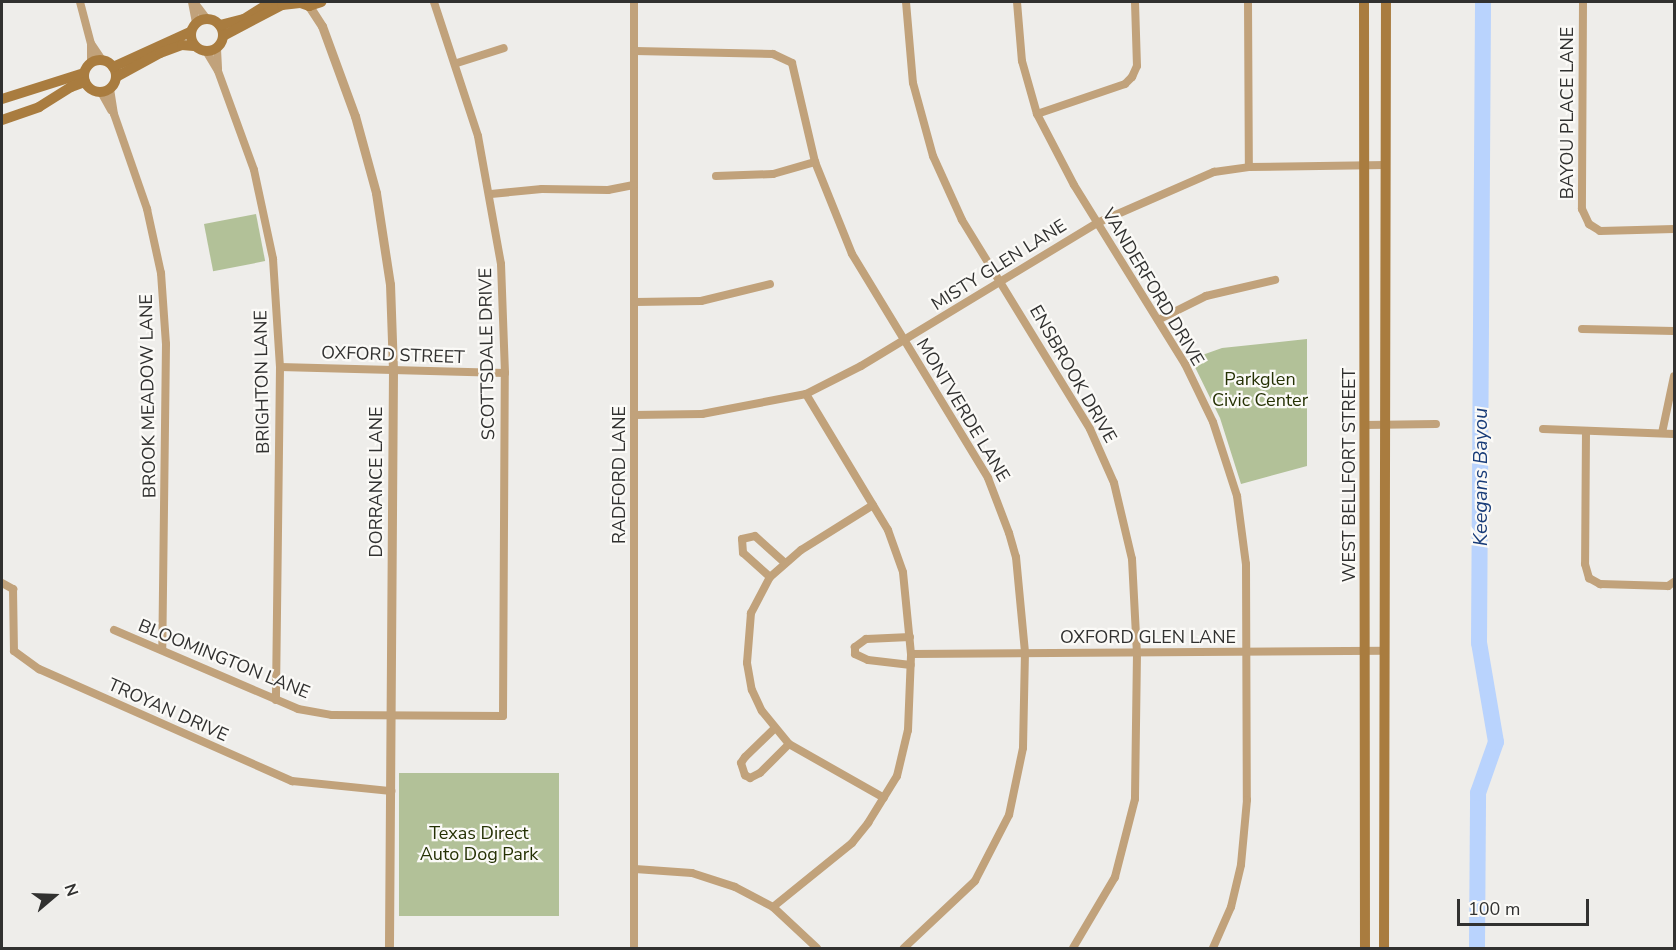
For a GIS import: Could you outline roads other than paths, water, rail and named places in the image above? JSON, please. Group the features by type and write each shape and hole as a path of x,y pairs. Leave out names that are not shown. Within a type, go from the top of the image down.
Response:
{"main road":[{"path":"115,72 182,45 211,50 221,31 271,2"},
{"name":"WEST BELLFORT STREET","path":"1365,2 1365,948"},
{"name":"WEST BELLFORT STREET","path":"1384,948 1386,2"},
{"path":"221,31 282,5 309,3"},
{"path":"2,99 85,78 105,90 115,72 190,32 201,20 221,31"},
{"path":"190,32 194,46"},
{"path":"2,120 39,107 85,78 96,61 115,72"},
{"path":"1366,832 1386,830"}],"street":[{"path":"80,2 96,61"},
{"path":"193,2 201,20"},
{"name":"SCOTTSDALE DRIVE","path":"434,2 457,63 491,194 501,264 505,373 503,716"},
{"name":"RADFORD LANE","path":"634,2 634,948"},
{"name":"ENSBROOK DRIVE","path":"906,2 913,83 933,156 962,220 1090,429 1114,483 1132,558 1137,653 1135,799 1115,877 1073,948"},
{"name":"VANDERFORD DRIVE","path":"1017,2 1022,61 1037,114 1097,223 1158,320 1213,422 1234,486 1246,564 1249,652 1246,831 1231,907 1213,948"},
{"path":"1037,114 1125,84 1132,77 1137,66 1135,2"},
{"path":"1248,2 1249,166"},
{"name":"BAYOU PLACE LANE","path":"1583,2 1582,209 1589,224 1600,231 1674,229"},
{"name":"DORRANCE LANE","path":"309,3 322,26 355,116 376,193 390,284 393,370 389,948"},
{"path":"457,63 504,48"},
{"name":"BRIGHTON LANE","path":"211,50 254,171 273,259 280,367 276,700"},
{"name":"MONTVERDE LANE","path":"635,51 780,55 792,63 797,74 815,162 852,254 1000,505 1016,557 1025,652 1023,748 1009,815 975,881 904,948"},
{"name":"BROOK MEADOW LANE","path":"105,90 147,209 161,273 166,344 162,650"},
{"path":"716,176 773,174 815,162"},
{"name":"MISTY GLEN LANE","path":"634,415 702,414 806,394 904,341 1097,223 1184,183 1249,166 1386,165"},
{"path":"491,194 542,189 608,190 634,185"},
{"path":"1158,320 1206,296 1275,280"},
{"path":"635,302 701,301 770,284"},
{"path":"1582,329 1674,331"},
{"name":"OXFORD STREET","path":"280,367 505,373"},
{"path":"1662,434 1674,376"},
{"path":"774,907 852,843 885,798 897,776 905,741 911,665 903,572 888,530 806,394"},
{"path":"1365,425 1436,424"},
{"path":"1543,429 1674,434"},
{"path":"1586,431 1586,564 1589,578 1600,584 1668,586 1674,582"},
{"path":"873,505 785,563 770,577 751,613 747,663 752,690 774,729 789,744 885,798"},
{"path":"770,577 742,553 742,539 755,536 785,563"},
{"name":"TROYAN DRIVE","path":"2,584 14,589 14,651 39,669 292,781 391,791"},
{"name":"BLOOMINGTON LANE","path":"114,630 276,700 332,715 503,716"},
{"path":"910,637 866,639 855,647 855,654 868,660 911,665"},
{"name":"OXFORD GLEN LANE","path":"911,654 1385,651"},
{"path":"774,729 741,763 745,775 750,778 760,773 789,744"},
{"path":"635,869 670,869 713,878 774,907 817,948"}],"waterway":[{"name":"Keegans Bayou","path":"1477,948 1478,793 1496,742 1479,643 1483,2"}],"park label":[{"name":"Parkglen Civic Center","path":"1260,390"},
{"name":"Texas Direct Auto Dog Park","path":"479,844"}]}
